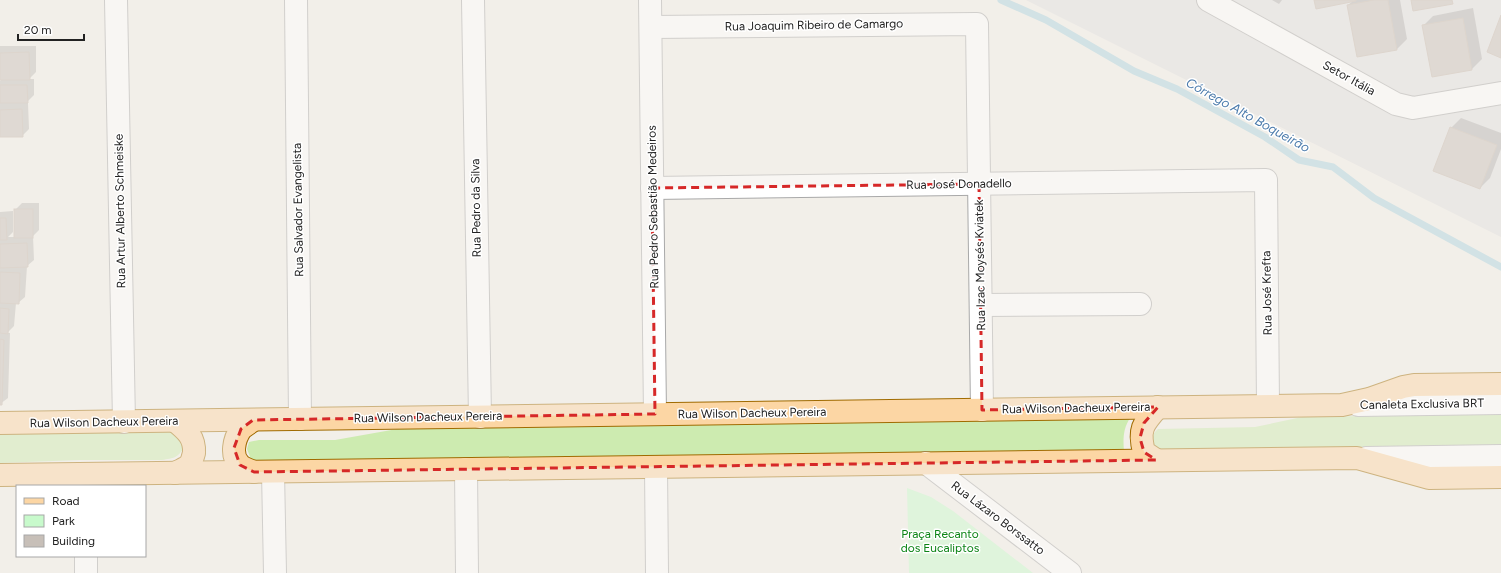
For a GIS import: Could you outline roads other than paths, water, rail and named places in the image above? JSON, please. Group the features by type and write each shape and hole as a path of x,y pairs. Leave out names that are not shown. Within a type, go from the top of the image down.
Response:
{"main road":[{"name":"Rua Wilson Dacheux Pereira","path":"0,423 1342,405 1369,399 1403,387 1414,385 1501,384"},
{"path":"1156,460 1144,452 1140,438 1144,423 1158,407"},
{"path":"253,420 241,429 234,448 235,457 240,465 263,472"},
{"path":"175,473 189,464 193,456 194,448 190,434 176,421"},
{"path":"0,475 85,480 175,473 1357,458 1429,478 1501,477"}],"street":[{"name":"Rua Artur Alberto Schmeiske","path":"116,0 124,422"},
{"name":"Rua Salvador Evangelista","path":"296,0 300,419"},
{"name":"Rua Pedro da Silva","path":"473,0 480,417"},
{"name":"Rua Pedro Sebastião Medeiros","path":"650,0 655,414"},
{"name":"Setor Itália","path":"1208,0 1396,104 1413,108 1501,93"},
{"name":"Rua Joaquim Ribeiro de Camargo","path":"650,27 977,24"},
{"name":"Rua Izac Moysés Kviatek","path":"977,24 982,410"},
{"name":"Rua José Donadello","path":"652,188 1266,180"},
{"name":"Rua José Krefta","path":"1266,180 1268,406"},
{"path":"980,305 1140,304"},
{"name":"Canaleta Exclusiva BRT","path":"1342,405 1501,403"},
{"path":"1357,458 1501,456"},
{"name":"Rua Lázaro Borssatto","path":"926,463 1070,573"},
{"path":"656,467 657,573"},
{"path":"466,469 467,573"},
{"path":"263,472 275,573"},
{"path":"86,557 86,573"}],"waterway":[{"name":"Córrego Alto Boqueirão","path":"1001,0 1046,20 1134,71 1177,89 1265,137 1299,160 1333,167 1374,198 1501,267"}],"park label":[{"name":"Praça Recanto dos Eucaliptos","path":"940,541"}]}
